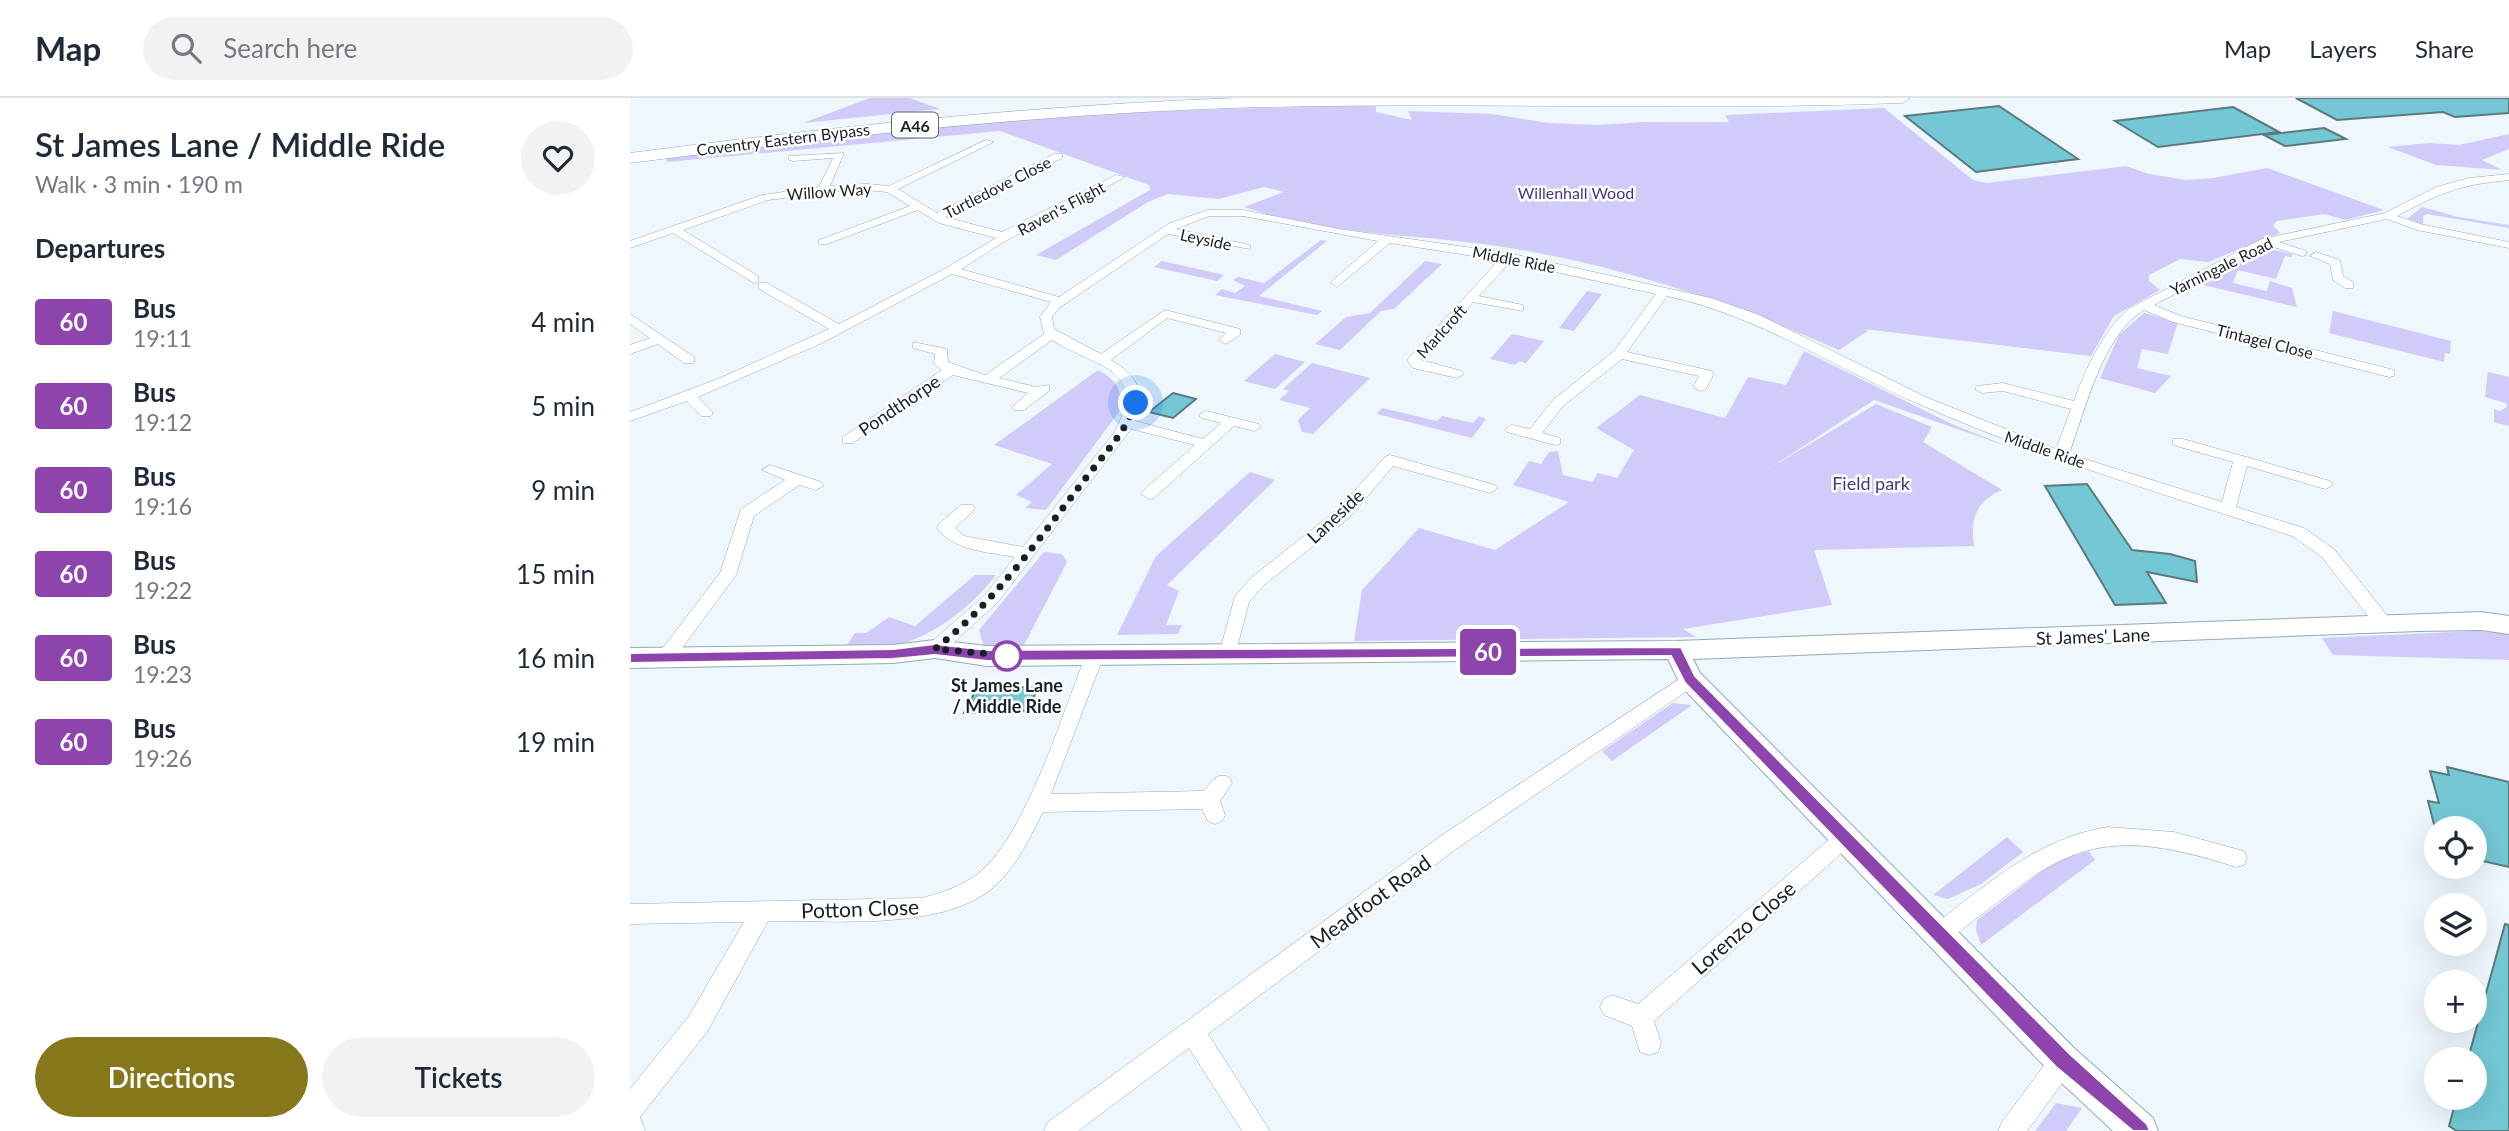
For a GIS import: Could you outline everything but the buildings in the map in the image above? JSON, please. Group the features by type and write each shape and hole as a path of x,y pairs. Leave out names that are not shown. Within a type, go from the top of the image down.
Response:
{"highway":[{"name":"Coventry Eastern Bypass","path":"630,151 981,112 1220,98"},
{"name":"Coventry Eastern Bypass","path":"630,158 867,129 1073,111 1202,104 1397,101 1738,104 1902,98"}],"street":[{"path":"890,189 978,144"},
{"path":"793,158 812,153 841,156 824,188"},
{"name":"Turtledove Close","path":"937,217 1058,156"},
{"name":"Raven's Flight","path":"1002,236 1020,230 1119,177"},
{"name":"Yarningale Road","path":"2061,456 2078,407 2118,325 2143,305 2266,241 2388,216 2440,189 2469,181 2509,177"},
{"name":"Willow Way","path":"631,244 766,197 824,188 868,186 890,189 937,217 1002,236"},
{"path":"823,242 919,206"},
{"name":"Middle Ride","path":"1060,301 1185,219 1224,212 1508,257 1665,290 1755,318 1951,413 2061,456 2280,524 2313,540 2328,552 2384,624"},
{"path":"2388,216 2417,227 2509,245"},
{"path":"674,229 821,322 837,328"},
{"name":"Leyside","path":"1166,230 1246,247"},
{"path":"630,417 729,381 951,270 996,244 1002,236"},
{"path":"1337,283 1387,239"},
{"path":"2266,241 2302,253"},
{"path":"2316,256 2336,262 2337,277 2349,285"},
{"name":"Marlcroft","path":"1457,374 1418,365 1414,360 1508,257"},
{"path":"935,649 991,599 1128,424 1136,403 1132,385 1122,372 1103,359 1052,334 1046,328 1045,320 1060,301 951,270"},
{"path":"1534,435 1558,403 1619,354 1665,290"},
{"name":"Marlcroft","path":"1470,298 1519,308"},
{"name":"Tintagel Close","path":"2143,305 2177,319 2389,373"},
{"path":"1103,359 1165,314 1235,332 1226,340"},
{"path":"630,318 689,360"},
{"path":"988,379 1052,334"},
{"path":"630,350 660,339"},
{"name":"Pondthorpe","path":"918,345 942,352 940,364 951,370 1043,389 1019,407"},
{"path":"1619,354 1707,374 1700,387"},
{"name":"Pondthorpe","path":"848,440 951,370"},
{"path":"1982,389 2003,387 2078,407"},
{"path":"690,397 706,413"},
{"path":"1206,415 1254,427"},
{"path":"1149,494 1232,421"},
{"path":"1128,424 1207,444"},
{"path":"1512,429 1555,441"},
{"path":"2179,441 2324,483"},
{"name":"Laneside","path":"1228,654 1241,600 1258,581 1344,513 1391,460 1490,488"},
{"path":"2228,507 2241,460"},
{"path":"770,470 816,485"},
{"path":"665,658 728,575 747,513 797,479"},
{"path":"967,509 945,528 949,534 989,547 1027,554"},
{"name":"St James' Lane","path":"630,658 893,654 935,649 987,656 1676,650 2481,621 2509,625"},
{"path":"1676,650 1690,679 2063,1061 2140,1131"},
{"name":"Potton Close","path":"630,914 920,908 942,904 989,877 1008,856 1036,803 1095,655"},
{"name":"Meadfoot Road","path":"1057,1131 1452,840 1690,679"},
{"path":"1036,803 1215,799"},
{"name":"Lorenzo Close","path":"1640,1017 1846,838"},
{"path":"1939,934 2040,859 2070,845 2100,839 2161,839 2191,843 2236,858"},
{"path":"630,1109 698,1024 762,911"},
{"path":"1612,1007 1640,1017 1648,1043"},
{"path":"1193,1032 1257,1131"},
{"path":"2011,1131 2063,1061"},
{"path":"630,1124 632,1131"}],"green space":[{"path":"870,98 910,98 940,109 803,123"},
{"name":"Willenhall Wood","path":"1376,105 1376,112 1412,120 1408,111 1492,114 1548,123 1598,125 1729,122 1725,115 1884,108 1973,180 1987,183 2126,166 2149,174 2186,180 2267,168 2384,210 2345,220 2324,214 2277,221 2273,225 2280,233 2208,262 2180,259 2149,275 2149,281 2160,290 2114,316 2091,356 1864,329 1868,331 1839,350 1711,300 1580,262 1490,245 1334,228 1273,216 1244,207 1284,192 1264,187 1219,199 1168,194 1148,202 1056,260 1036,255 1150,190 1149,185 1000,131 667,162 665,157 992,121 1155,111"},
{"path":"2509,134 2509,149 2482,160 2502,170 2436,165 2388,147 2430,143 2459,145"},
{"path":"2422,207 2458,217 2509,225 2509,228 2427,214 2423,216 2423,224 2407,219"},
{"path":"1321,240 1327,241 1259,296 1322,311 1317,315 1215,295 1222,289 1235,293 1245,286 1233,280 1238,277 1264,283"},
{"path":"2270,249 2292,254 2292,257 2285,256 2276,279 2238,270 2233,283 2267,291 2270,281 2292,288 2297,307 2199,284"},
{"path":"1162,261 1224,275 1217,281 1154,267"},
{"path":"1425,261 1442,264 1394,309 1381,311 1340,350 1315,344 1346,317 1370,313"},
{"path":"1587,291 1602,294 1574,331 1559,328"},
{"path":"2333,311 2451,341 2450,354 2445,353 2444,362 2329,333"},
{"path":"2144,313 2178,322 2168,354 2142,349 2137,368 2171,376 2155,393 2100,378 2119,335"},
{"path":"1512,334 1544,341 1526,363 1519,361 1515,365 1490,359"},
{"name":"Field park","path":"1804,351 1954,425 2012,448 1874,400 1770,468 1876,404 1932,427 1923,442 2002,490 1986,500 1977,512 1973,527 1974,546 1814,550 1832,605 1683,629 1696,637 1354,641 1362,590 1419,528 1495,550 1569,502 1513,485 1529,461 1541,464 1549,452 1558,451 1563,475 1592,482 1598,473 1617,478 1634,450 1596,428 1640,395 1725,418 1748,377 1786,385"},
{"path":"1275,354 1305,362 1275,389 1244,381"},
{"path":"1312,363 1370,378 1313,434 1302,432 1298,420 1310,408 1279,400 1289,391 1283,389"},
{"path":"1098,370 1117,386 1119,412 1046,510 1025,508 1032,502 1016,495 1052,464 994,445"},
{"path":"2488,372 2509,377 2509,426 2494,422 2494,409 2500,411 2507,407 2506,403 2485,397"},
{"path":"1382,408 1437,421 1442,416 1473,423 1479,416 1486,419 1472,438 1377,414"},
{"path":"1250,472 1275,480 1167,585 1179,591 1166,625 1182,625 1178,634 1117,635 1156,556"},
{"path":"1044,552 1062,554 1067,562 1023,647 984,647 979,630"},
{"path":"975,575 996,575 974,600 931,631 899,645 883,648 845,648 855,633 866,633 889,617 915,626"},
{"path":"2476,631 2509,634 2509,660 2333,655 2322,638"},
{"path":"1673,703 1692,705 1612,761 1602,751"},
{"path":"2007,837 2023,852 1981,884 1948,899 1933,895"},
{"path":"2089,851 2095,860 1981,945 1976,930 1977,920 2054,862"},
{"path":"2056,1103 2082,1108 2066,1131 2035,1131"}],"bus line":[{"name":"60","path":"630,658 893,654 935,649 987,656 1676,650 1679,662 1690,679 2063,1061 2140,1131"}],"place":[{"name":"St James Lane / Middle Ride","path":"1007,656"}],"route":[{"path":"1007,656 1014,656 987,656 935,649 964,626 991,599 1121,434 1136,403"}]}
